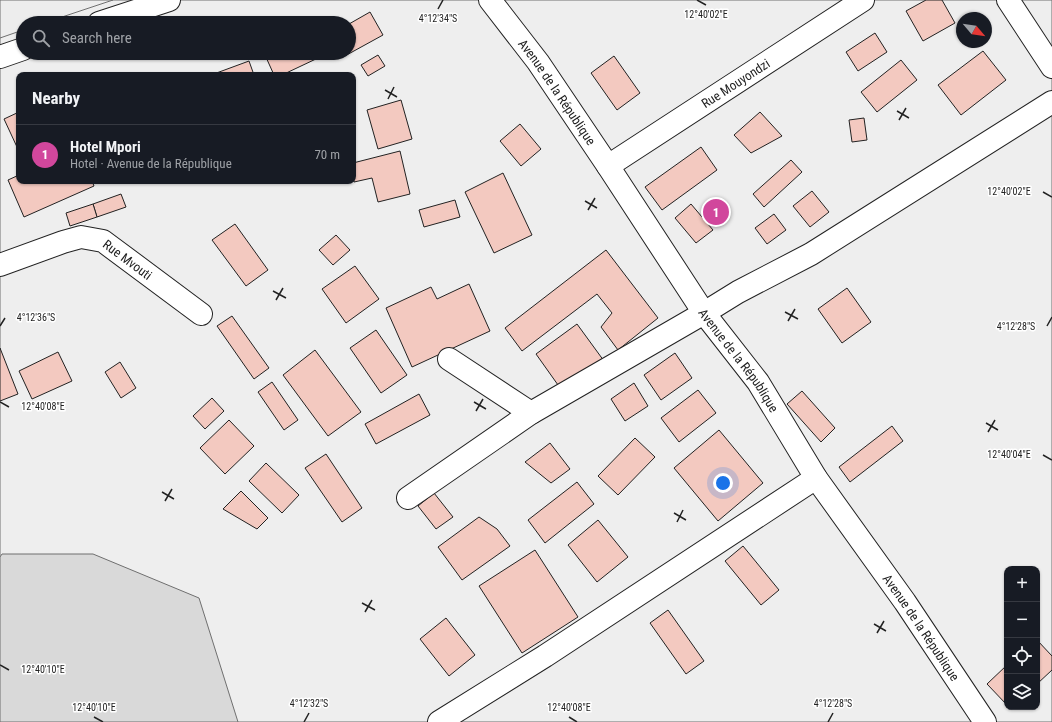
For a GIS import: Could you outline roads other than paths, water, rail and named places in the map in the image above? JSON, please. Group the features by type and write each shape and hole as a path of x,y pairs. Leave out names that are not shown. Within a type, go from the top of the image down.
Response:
{"street":[{"path":"120,16 169,0"},
{"name":"Avenue de la République","path":"490,0 538,62 704,313 758,382 816,478 905,602 985,722"},
{"name":"Rue Mouyondzi","path":"608,166 863,0"},
{"path":"1008,0 1052,67"},
{"path":"0,58 16,52"},
{"path":"408,498 531,413 738,292 811,254 1052,102"},
{"name":"Rue Mvouti","path":"0,265 81,237 103,241 201,314"},
{"path":"449,359 531,413"},
{"path":"439,722 545,656 816,478"}],"place":[{"name":"Hotel Mpori","path":"716,212"}]}
